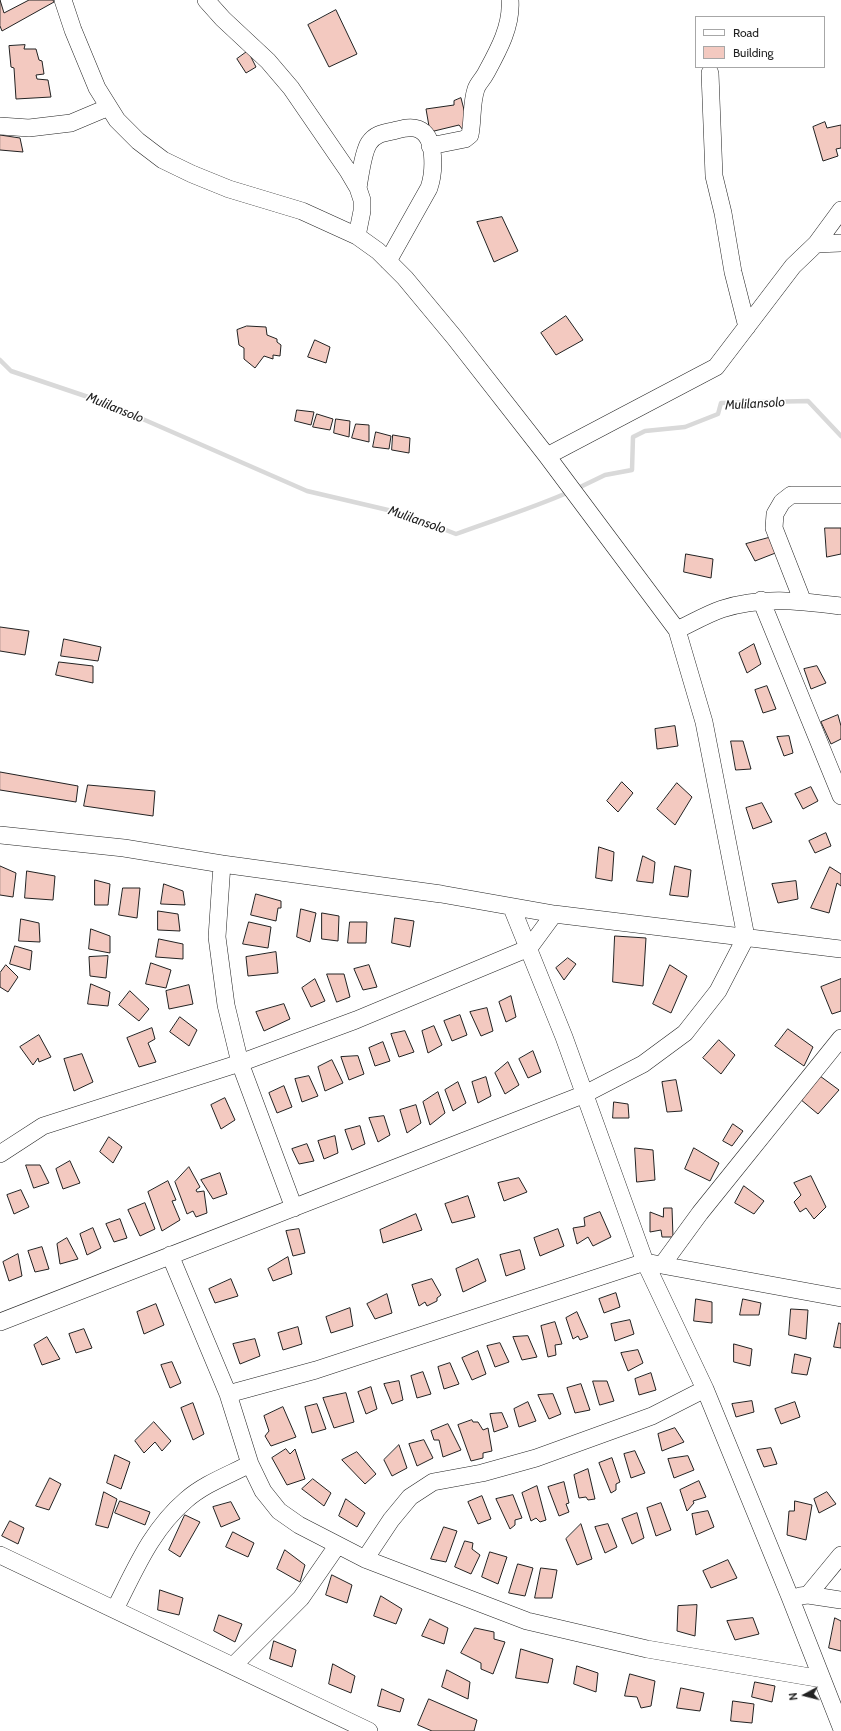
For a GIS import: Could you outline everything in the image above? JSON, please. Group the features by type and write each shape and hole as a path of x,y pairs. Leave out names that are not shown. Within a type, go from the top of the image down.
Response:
{"street":[{"path":"0,1322 585,1094 643,1064 686,1033 718,991 746,937 704,722 677,630 547,456 454,337 405,278 378,251 357,236 302,211 229,189 163,160 138,141 117,120 97,88 73,30 63,0"},
{"path":"206,0 223,19 268,61 291,88 358,188 362,200 362,211 357,236"},
{"path":"430,146 465,139 470,136 473,98 477,87 485,75 501,43 508,25 510,0"},
{"path":"710,73 714,176 723,213 733,272 747,327"},
{"path":"0,126 29,128 71,123 109,107"},
{"path":"358,188 368,144 376,135 407,128 418,129 426,136 430,146 433,162 433,175 429,188 388,261"},
{"path":"547,456 716,367 794,266 816,244 841,210"},
{"path":"816,244 841,243"},
{"path":"803,602 774,528 775,514 782,502 791,495 841,495"},
{"path":"677,630 722,609 761,600 841,606"},
{"path":"761,600 841,796"},
{"path":"0,835 124,848 222,864 441,894 512,908 554,914 841,949"},
{"path":"222,864 217,937 226,1005 240,1063 294,1208"},
{"path":"512,908 653,1263 840,1720"},
{"path":"0,1154 43,1126 240,1063 356,1020 529,948 554,914"},
{"path":"653,1263 700,1213 841,1038"},
{"path":"170,1255 228,1394 250,1464 263,1491 279,1511 337,1546 365,1559 527,1621 647,1650 822,1679"},
{"path":"228,1394 316,1370 653,1263 841,1298"},
{"path":"365,1559 391,1520 410,1497 433,1482 482,1473 536,1458 652,1416 705,1389"},
{"path":"115,1610 147,1545 162,1523 187,1499 208,1485 250,1464"},
{"path":"233,1666 301,1598 337,1546"},
{"path":"0,1555 369,1731"},
{"path":"808,1595 841,1555"},
{"path":"790,1597 808,1595 841,1600"}],"building":[{"path":"0,0 4,13 29,0 53,0 54,2 2,31 0,26"},
{"path":"336,10 357,54 329,67 308,25"},
{"path":"25,45 24,49 36,49 39,60 42,61 44,74 36,75 37,79 48,80 51,97 16,99 14,68 11,67 9,46"},
{"path":"248,51 256,67 246,73 237,59"},
{"path":"461,98 469,129 463,130 459,125 430,132 426,109 454,105 454,101"},
{"path":"825,122 827,128 841,125 841,148 836,149 838,156 823,161 813,127"},
{"path":"0,135 20,138 23,152 0,150"},
{"path":"502,217 518,251 494,262 477,222"},
{"path":"566,316 583,340 556,355 541,333"},
{"path":"247,326 266,327 267,335 277,339 277,342 281,345 280,356 273,355 273,359 264,356 255,368 244,359 244,348 239,345 237,330"},
{"path":"315,340 330,347 326,363 308,357"},
{"path":"297,410 314,412 311,425 295,421"},
{"path":"317,414 333,419 330,430 313,427"},
{"path":"336,419 350,421 349,437 334,433"},
{"path":"356,424 369,425 369,442 352,438"},
{"path":"376,432 391,436 389,449 373,447"},
{"path":"393,435 410,438 409,453 392,450"},
{"path":"825,528 841,528 841,554 827,557"},
{"path":"772,537 778,552 755,561 746,544"},
{"path":"686,554 713,559 711,578 684,572"},
{"path":"0,627 29,631 25,655 0,651"},
{"path":"64,639 101,647 98,661 61,656"},
{"path":"754,644 761,664 747,673 739,653"},
{"path":"59,662 93,666 93,683 56,675"},
{"path":"817,666 826,683 811,689 804,669"},
{"path":"767,686 776,709 763,713 755,690"},
{"path":"838,715 841,726 841,739 831,744 821,722"},
{"path":"675,726 678,746 657,749 655,729"},
{"path":"789,736 793,753 784,756 777,737"},
{"path":"731,741 743,741 751,769 736,770"},
{"path":"0,772 78,786 76,802 0,790"},
{"path":"622,782 633,793 618,812 607,801"},
{"path":"677,783 692,797 675,825 657,809"},
{"path":"88,785 155,791 153,816 84,806"},
{"path":"811,787 818,801 803,809 795,794"},
{"path":"762,803 772,822 753,829 746,808"},
{"path":"826,833 831,846 815,853 809,841"},
{"path":"599,847 614,852 612,881 596,878"},
{"path":"643,856 655,862 653,883 637,881"},
{"path":"0,866 16,873 13,897 0,895"},
{"path":"675,866 691,870 688,897 670,895"},
{"path":"830,867 841,874 841,886 837,883 829,913 811,908"},
{"path":"27,871 55,876 53,900 25,898"},
{"path":"95,880 110,884 108,905 95,905"},
{"path":"796,881 798,899 778,903 772,884"},
{"path":"164,884 183,891 185,905 161,904"},
{"path":"123,888 140,888 137,918 119,915"},
{"path":"256,894 281,901 281,908 278,908 276,921 251,915"},
{"path":"301,909 316,913 310,942 297,937"},
{"path":"158,911 178,914 180,931 158,930"},
{"path":"322,913 339,916 338,941 322,939"},
{"path":"395,918 414,921 410,947 392,943"},
{"path":"21,919 39,923 40,942 19,941"},
{"path":"249,922 271,927 268,948 243,944"},
{"path":"350,922 367,922 366,943 348,943"},
{"path":"91,929 110,936 110,953 89,949"},
{"path":"615,936 646,938 643,986 613,982"},
{"path":"159,939 183,944 183,959 156,957"},
{"path":"15,946 32,951 30,970 10,964"},
{"path":"276,952 278,973 248,976 246,957"},
{"path":"108,956 106,978 90,976 89,957"},
{"path":"568,958 576,964 564,980 556,968"},
{"path":"151,963 171,970 166,988 146,984"},
{"path":"6,965 18,977 8,992 0,987 0,973"},
{"path":"369,965 377,987 363,990 354,969"},
{"path":"670,965 687,976 671,1013 653,1004"},
{"path":"327,974 344,974 350,997 337,1002"},
{"path":"315,979 325,1001 311,1007 302,988"},
{"path":"841,979 841,1011 832,1014 821,987"},
{"path":"91,984 110,992 108,1006 88,1004"},
{"path":"189,985 193,1004 169,1009 166,991"},
{"path":"130,991 149,1009 139,1021 119,1005"},
{"path":"511,996 516,1017 506,1022 499,1002"},
{"path":"284,1004 290,1019 264,1031 256,1012"},
{"path":"487,1008 493,1031 481,1036 470,1012"},
{"path":"460,1015 467,1035 452,1041 444,1021"},
{"path":"180,1017 197,1030 189,1046 170,1032"},
{"path":"434,1026 442,1045 428,1053 422,1031"},
{"path":"152,1028 155,1039 148,1043 156,1062 139,1067 127,1038"},
{"path":"788,1029 813,1047 804,1066 775,1046"},
{"path":"405,1031 414,1052 399,1057 391,1034"},
{"path":"39,1035 51,1057 39,1062 38,1058 33,1065 20,1047"},
{"path":"719,1040 735,1055 721,1074 703,1058"},
{"path":"383,1042 390,1061 375,1066 369,1048"},
{"path":"533,1051 541,1072 528,1078 519,1059"},
{"path":"82,1054 93,1082 74,1091 64,1059"},
{"path":"358,1056 364,1074 349,1080 341,1057"},
{"path":"332,1060 343,1083 325,1091 318,1067"},
{"path":"508,1062 519,1085 505,1094 495,1073"},
{"path":"309,1076 318,1096 302,1102 295,1079"},
{"path":"820,1076 839,1090 818,1114 800,1099"},
{"path":"486,1077 491,1096 478,1103 472,1082"},
{"path":"676,1080 682,1111 667,1112 662,1082"},
{"path":"458,1082 466,1103 453,1111 445,1090"},
{"path":"284,1086 292,1107 277,1113 269,1093"},
{"path":"438,1092 445,1113 430,1125 423,1102"},
{"path":"225,1098 235,1120 221,1129 211,1105"},
{"path":"614,1102 628,1104 629,1118 613,1118"},
{"path":"416,1105 421,1123 407,1133 400,1110"},
{"path":"384,1116 390,1135 378,1142 369,1118"},
{"path":"733,1124 743,1131 732,1146 723,1141"},
{"path":"360,1126 365,1144 352,1150 345,1130"},
{"path":"335,1136 338,1153 324,1159 318,1141"},
{"path":"109,1137 122,1147 113,1163 100,1152"},
{"path":"307,1144 314,1161 299,1164 292,1149"},
{"path":"635,1148 653,1150 655,1180 637,1182"},
{"path":"694,1148 719,1163 710,1181 685,1169"},
{"path":"70,1161 80,1183 63,1189 56,1169"},
{"path":"26,1165 40,1165 49,1183 34,1188"},
{"path":"189,1167 200,1187 196,1190 197,1192 204,1191 207,1213 196,1217 193,1211 187,1214 175,1182"},
{"path":"220,1173 227,1194 213,1199 201,1180"},
{"path":"811,1176 826,1207 814,1219 806,1208 800,1212 794,1202 801,1195 794,1183"},
{"path":"519,1178 527,1192 504,1201 498,1183"},
{"path":"168,1181 176,1200 172,1201 180,1220 162,1231 148,1192"},
{"path":"744,1186 764,1201 754,1214 735,1203"},
{"path":"21,1190 29,1207 14,1214 7,1195"},
{"path":"468,1196 475,1217 452,1223 445,1204"},
{"path":"145,1203 155,1229 140,1236 128,1210"},
{"path":"664,1208 672,1208 673,1237 662,1237 661,1230 650,1232 650,1212 663,1217"},
{"path":"600,1212 611,1237 593,1246 588,1237 577,1244 573,1228 585,1226 584,1218"},
{"path":"416,1214 422,1230 383,1243 380,1230"},
{"path":"120,1219 127,1238 114,1242 106,1224"},
{"path":"93,1228 101,1248 87,1255 80,1234"},
{"path":"299,1229 305,1253 293,1256 286,1231"},
{"path":"558,1229 564,1246 540,1256 534,1238"},
{"path":"67,1238 78,1259 60,1264 57,1244"},
{"path":"42,1247 49,1269 35,1272 28,1251"},
{"path":"520,1250 525,1269 506,1276 500,1255"},
{"path":"18,1254 22,1276 9,1281 3,1262"},
{"path":"288,1257 292,1274 273,1281 268,1269"},
{"path":"478,1259 486,1281 463,1292 456,1269"},
{"path":"231,1279 238,1296 215,1303 209,1289"},
{"path":"432,1279 441,1295 437,1298 437,1301 427,1306 425,1302 419,1306 412,1285"},
{"path":"616,1293 620,1307 604,1313 599,1299"},
{"path":"387,1294 392,1313 375,1319 367,1304"},
{"path":"696,1299 712,1302 712,1323 694,1321"},
{"path":"743,1299 761,1303 759,1315 740,1315"},
{"path":"156,1304 164,1325 144,1334 137,1312"},
{"path":"350,1308 353,1326 331,1333 326,1317"},
{"path":"791,1309 808,1310 806,1339 789,1335"},
{"path":"577,1312 588,1337 580,1340 578,1336 573,1339 566,1318"},
{"path":"630,1320 634,1334 615,1341 611,1324"},
{"path":"555,1322 562,1344 555,1345 556,1355 548,1357 541,1326"},
{"path":"839,1323 841,1324 841,1348 834,1347"},
{"path":"298,1327 302,1344 283,1350 278,1333"},
{"path":"84,1329 92,1348 76,1353 69,1334"},
{"path":"528,1336 537,1357 522,1360 513,1337"},
{"path":"47,1337 60,1359 42,1365 34,1345"},
{"path":"255,1339 260,1356 240,1364 233,1344"},
{"path":"500,1343 509,1362 495,1367 487,1346"},
{"path":"734,1344 752,1349 750,1366 734,1362"},
{"path":"638,1350 643,1363 628,1371 621,1353"},
{"path":"478,1351 486,1374 472,1380 462,1358"},
{"path":"795,1354 811,1358 807,1375 792,1373"},
{"path":"172,1362 181,1383 170,1388 161,1365"},
{"path":"450,1363 459,1384 444,1389 438,1367"},
{"path":"423,1372 431,1394 417,1398 411,1376"},
{"path":"651,1373 656,1390 639,1395 635,1379"},
{"path":"399,1381 403,1400 392,1404 384,1384"},
{"path":"593,1381 607,1381 614,1401 600,1405"},
{"path":"581,1384 590,1410 575,1413 567,1388"},
{"path":"371,1387 377,1409 366,1414 358,1392"},
{"path":"346,1393 354,1422 334,1428 323,1398"},
{"path":"553,1394 561,1414 549,1419 538,1395"},
{"path":"752,1401 754,1412 736,1417 732,1404"},
{"path":"528,1402 536,1421 519,1427 514,1409"},
{"path":"795,1402 800,1417 781,1424 775,1409"},
{"path":"193,1403 204,1434 193,1440 181,1408"},
{"path":"317,1404 326,1429 312,1433 305,1407"},
{"path":"283,1407 296,1437 271,1446 265,1436 269,1431 264,1416"},
{"path":"502,1413 508,1427 494,1432 490,1414"},
{"path":"472,1420 473,1422 478,1422 483,1430 488,1428 492,1451 483,1453 483,1458 471,1461 458,1425"},
{"path":"154,1422 171,1441 162,1451 155,1442 144,1453 135,1441"},
{"path":"448,1424 461,1450 443,1457 439,1440 434,1440 431,1431"},
{"path":"675,1428 684,1442 662,1451 658,1434"},
{"path":"424,1440 433,1458 417,1466 409,1444"},
{"path":"399,1445 407,1468 392,1476 384,1460"},
{"path":"771,1448 777,1464 764,1467 757,1450"},
{"path":"286,1449 290,1454 295,1449 305,1479 287,1485 272,1458"},
{"path":"635,1451 645,1473 631,1478 624,1454"},
{"path":"357,1452 376,1474 365,1484 342,1460"},
{"path":"115,1455 130,1462 121,1489 107,1483"},
{"path":"688,1456 694,1470 674,1478 668,1459"},
{"path":"612,1458 620,1482 616,1484 616,1490 611,1493 599,1463"},
{"path":"588,1469 595,1499 588,1500 586,1497 579,1498 574,1475"},
{"path":"50,1478 61,1484 49,1510 36,1506"},
{"path":"313,1479 331,1493 324,1506 302,1489"},
{"path":"699,1481 706,1497 693,1501 694,1503 687,1511 680,1490"},
{"path":"564,1482 569,1503 566,1504 569,1512 559,1516 548,1487"},
{"path":"537,1486 546,1520 540,1522 536,1518 531,1521 522,1493"},
{"path":"104,1492 117,1499 108,1528 96,1525"},
{"path":"827,1492 836,1504 819,1513 814,1499"},
{"path":"513,1495 522,1518 515,1520 515,1525 510,1529 496,1499"},
{"path":"482,1496 491,1519 478,1524 468,1502"},
{"path":"346,1499 365,1513 357,1527 339,1516"},
{"path":"120,1501 150,1512 145,1525 115,1513"},
{"path":"795,1501 812,1505 806,1540 787,1535 789,1511 794,1511"},
{"path":"231,1502 240,1519 221,1527 213,1507"},
{"path":"661,1503 671,1530 656,1536 647,1508"},
{"path":"708,1511 714,1527 696,1535 692,1514"},
{"path":"637,1513 644,1538 632,1544 622,1519"},
{"path":"185,1515 200,1522 180,1557 169,1550"},
{"path":"10,1521 24,1528 18,1544 2,1536"},
{"path":"581,1524 592,1559 577,1565 566,1539"},
{"path":"608,1524 617,1547 605,1553 595,1527"},
{"path":"444,1527 457,1531 446,1562 431,1559"},
{"path":"233,1532 254,1543 248,1557 226,1547"},
{"path":"465,1541 473,1543 472,1549 480,1555 471,1574 455,1567"},
{"path":"285,1550 305,1565 300,1582 277,1569"},
{"path":"490,1552 507,1557 498,1584 482,1577"},
{"path":"728,1560 737,1578 711,1588 703,1571"},
{"path":"518,1564 533,1568 525,1596 509,1593"},
{"path":"541,1568 557,1570 552,1598 535,1598"},
{"path":"332,1575 352,1585 347,1603 326,1595"},
{"path":"160,1590 183,1598 179,1615 158,1610"},
{"path":"381,1596 402,1609 396,1624 374,1616"},
{"path":"697,1605 695,1636 677,1631 678,1606"},
{"path":"219,1615 242,1624 235,1642 214,1631"},
{"path":"753,1618 759,1634 735,1640 727,1621"},
{"path":"835,1618 841,1621 841,1651 829,1648"},
{"path":"430,1619 448,1628 444,1644 422,1636"},
{"path":"475,1628 494,1632 494,1639 505,1642 493,1674 481,1669 481,1663 461,1653"},
{"path":"274,1641 296,1650 292,1667 270,1659"},
{"path":"521,1649 553,1659 548,1683 516,1678"},
{"path":"333,1664 355,1676 351,1693 329,1684"},
{"path":"577,1666 598,1673 596,1692 574,1684"},
{"path":"447,1670 470,1682 468,1699 442,1687"},
{"path":"630,1674 655,1681 651,1706 641,1708 637,1697 625,1696"},
{"path":"755,1682 775,1686 772,1702 752,1697"},
{"path":"681,1688 704,1693 700,1711 677,1708"},
{"path":"382,1689 404,1699 400,1712 378,1706"},
{"path":"429,1699 477,1720 474,1731 432,1731 418,1725"},
{"path":"733,1701 754,1704 752,1723 731,1721"}],"waterway":[{"name":"Mulilansolo","path":"0,360 11,371 106,403 307,491 405,514 456,534 527,509 569,492"},
{"name":"Mulilansolo","path":"576,489 605,475 632,470 633,437 645,431 685,427 718,414 721,403 808,401 841,436"}]}
